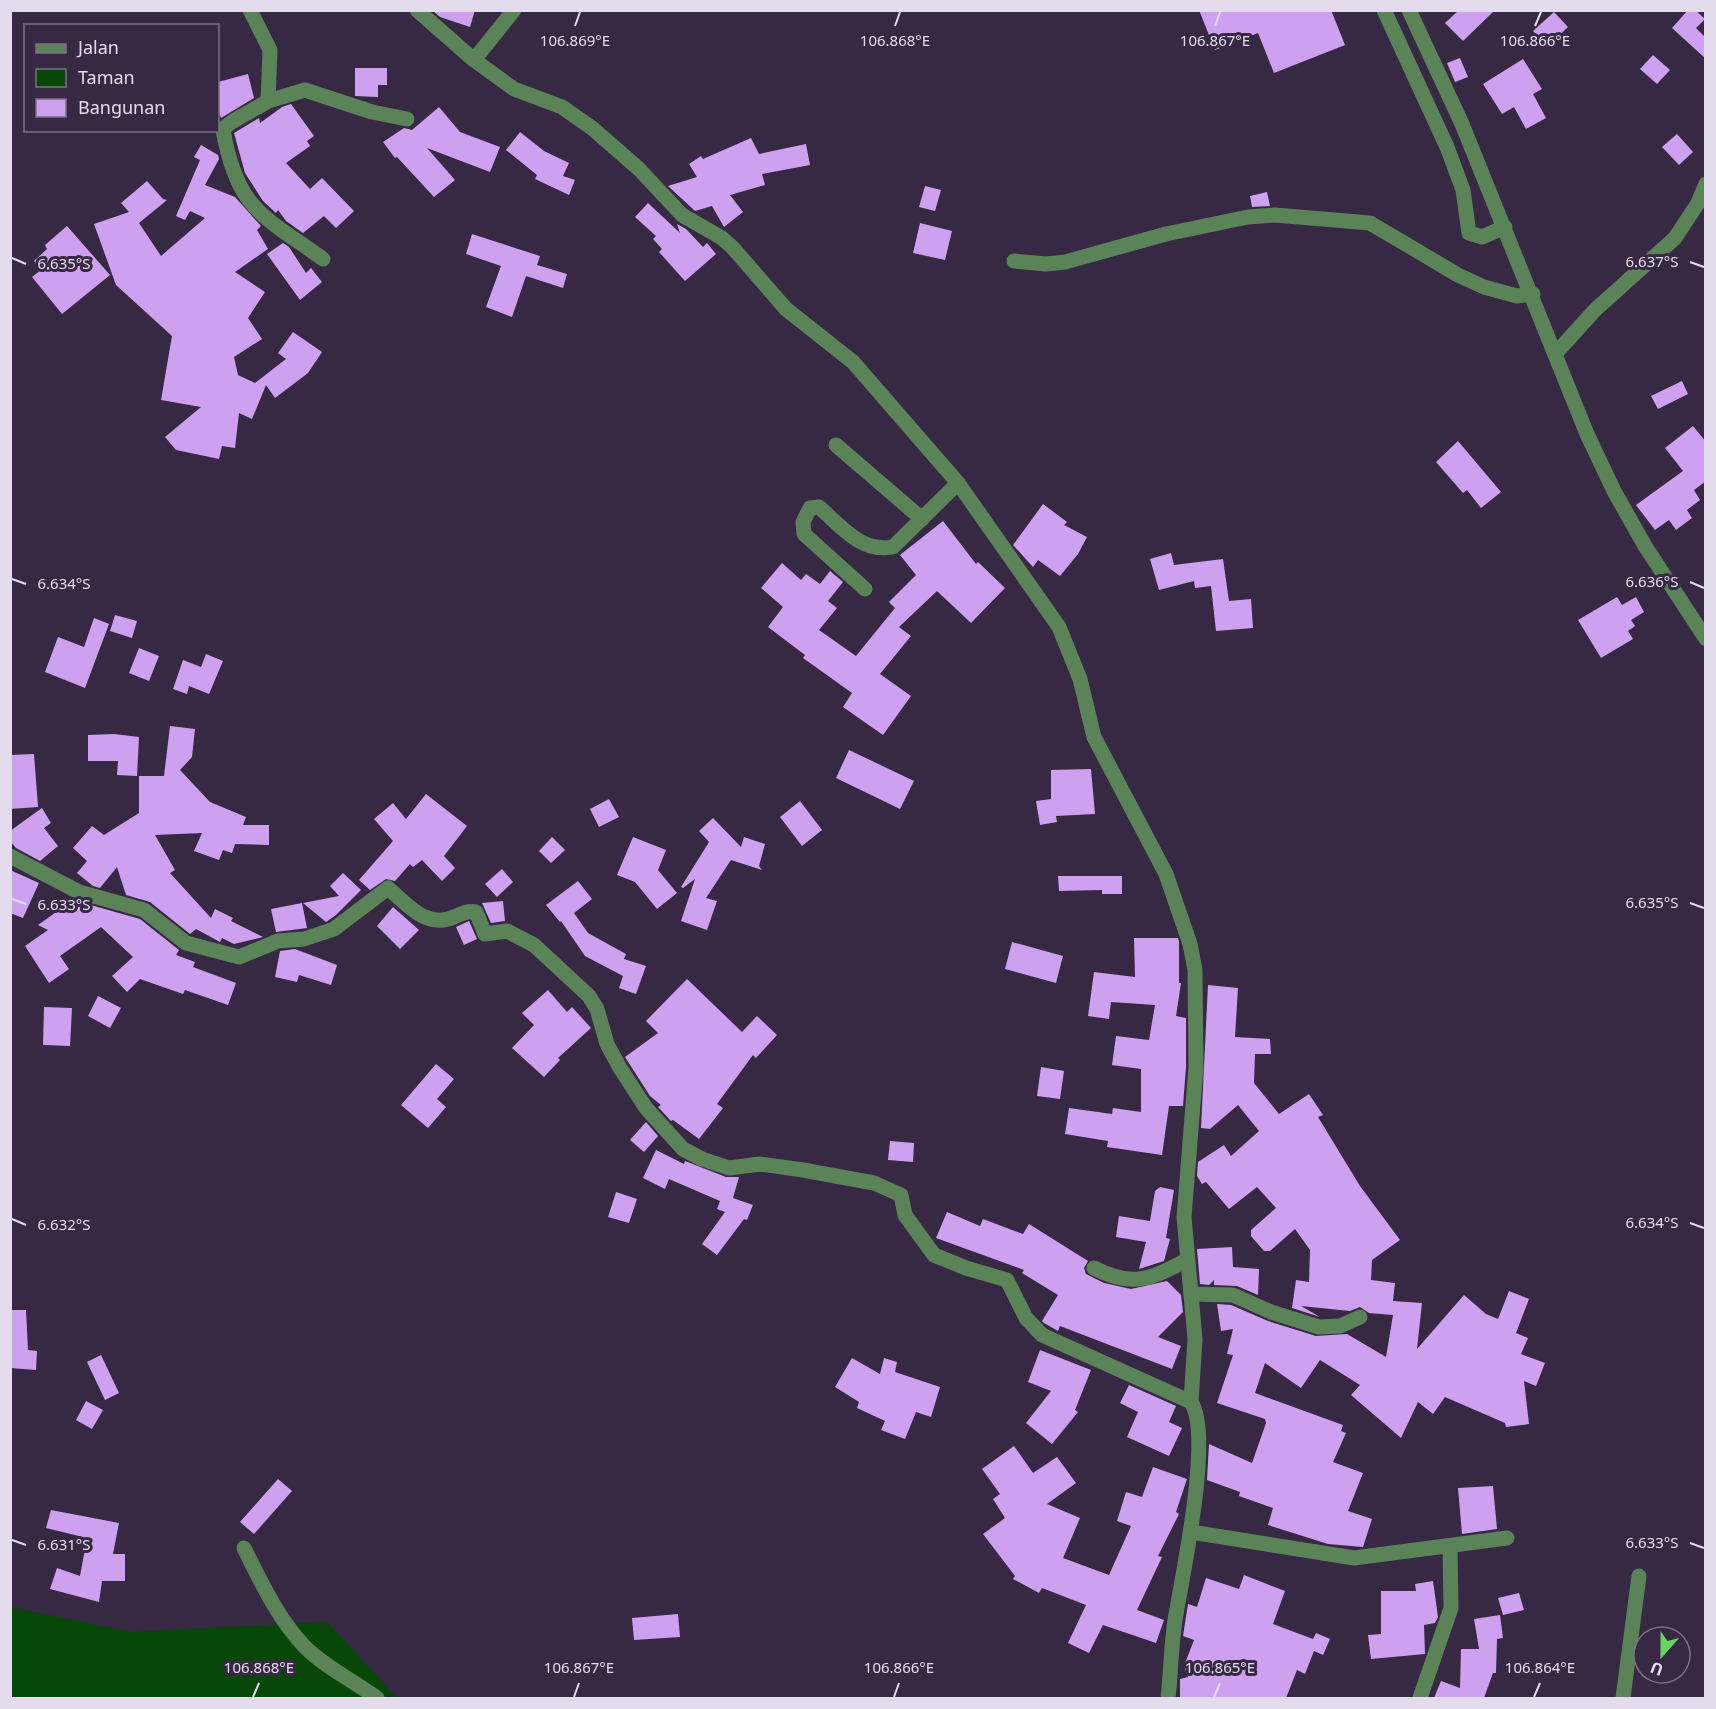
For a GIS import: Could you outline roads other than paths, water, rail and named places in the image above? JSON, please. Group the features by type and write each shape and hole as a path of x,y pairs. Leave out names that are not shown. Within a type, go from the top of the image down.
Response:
{"street":[{"path":"250,10 270,50 268,101"},
{"path":"417,10 474,60 514,89 562,107 576,116 614,146 682,215 727,243 786,309 840,351 863,373 958,483 1020,573 1051,612 1063,634 1080,679 1094,737 1166,874 1190,944 1195,970 1196,1067 1193,1127 1185,1184 1187,1260 1195,1339 1191,1402"},
{"path":"474,60 514,10"},
{"path":"1384,10 1444,138 1463,190 1469,233 1482,237 1505,227"},
{"path":"1409,10 1462,124 1533,294 1587,434 1614,491 1645,546 1706,639"},
{"path":"323,259 253,208 236,182 223,130 226,124 247,116 268,101 305,90 372,112 407,119"},
{"path":"1556,353 1595,310 1675,238 1698,203 1706,184"},
{"path":"1014,261 1046,264 1065,262 1166,234 1275,215 1370,223 1458,275 1484,287 1517,296 1533,294"},
{"path":"836,444 922,519"},
{"path":"865,589 804,534 803,522 810,508 819,507 863,544 879,550 893,547 958,483"},
{"path":"10,856 79,892 144,910 186,943 239,957 278,941 304,939 334,929 388,888 420,916 432,921 444,921 470,910 476,912 484,934 507,931 534,945 589,996 597,1009 607,1044 620,1068 645,1108 683,1149 702,1159 729,1168 760,1164 803,1170 874,1183 901,1195 905,1215 934,1255 966,1268 1007,1280 1026,1318 1042,1335 1191,1402 1197,1410 1199,1445 1191,1532 1175,1622 1168,1698"},
{"path":"1094,1268 1109,1276 1132,1281 1146,1279 1187,1260"},
{"path":"1191,1294 1233,1295 1271,1312 1319,1327 1340,1326 1360,1317"},
{"path":"1191,1532 1354,1558 1507,1538"},
{"path":"1420,1698 1451,1608 1450,1547"},
{"path":"244,1548 284,1621 305,1647 333,1670 377,1698"},
{"path":"1623,1698 1639,1576"}]}
